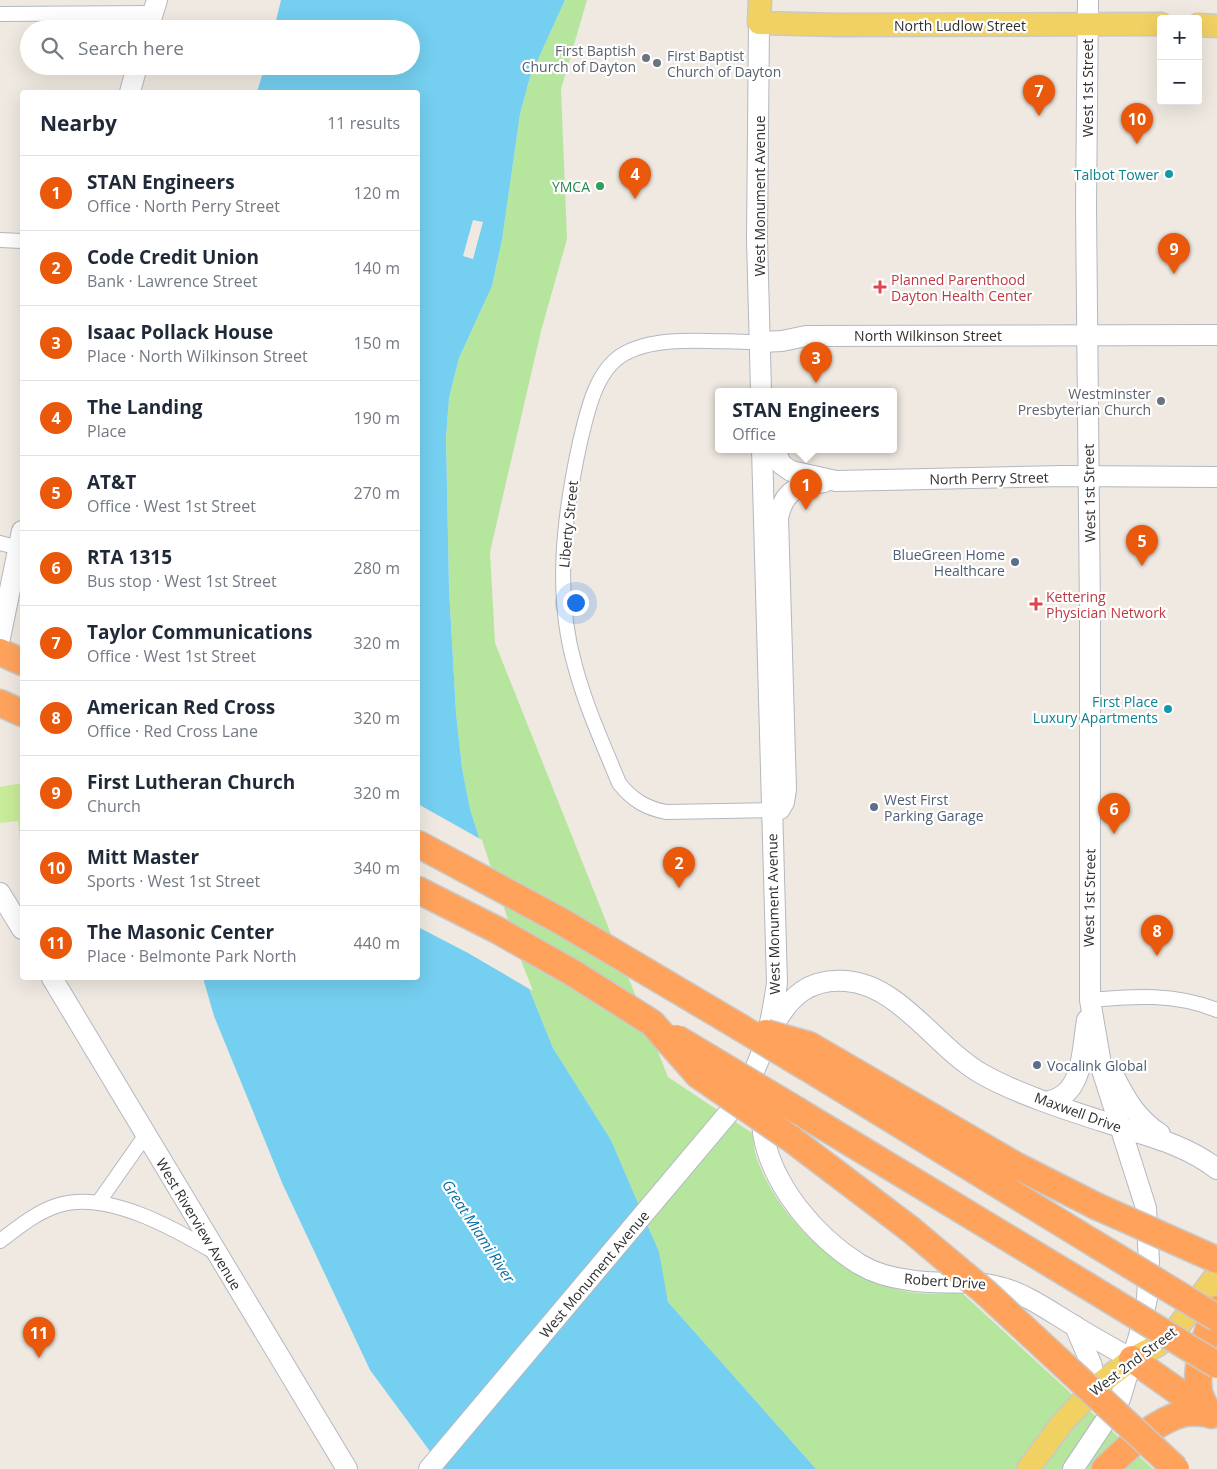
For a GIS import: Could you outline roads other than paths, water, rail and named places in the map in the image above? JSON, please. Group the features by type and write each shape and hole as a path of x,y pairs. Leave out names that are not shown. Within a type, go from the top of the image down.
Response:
{"highway":[{"path":"0,652 20,661"},
{"path":"0,703 20,712"},
{"path":"420,845 559,920 738,1026 807,1056 1096,1206 1217,1260"},
{"path":"420,891 508,936 573,973 652,1023 1217,1365"},
{"path":"652,1023 698,1075 790,1138 910,1229 984,1291 1176,1469"},
{"path":"807,1056 1092,1242 1217,1318"},
{"path":"1213,1416 1200,1394 1198,1373 1209,1328 1217,1309"},
{"path":"1132,1359 1213,1416"},
{"path":"1105,1469 1122,1452 1169,1419 1188,1413 1213,1416"}],"main road":[{"name":"West Monument Avenue","path":"760,0 757,239 761,388"},
{"name":"West 1st Street","path":"1072,1469 1120,1399 1147,1298 1149,1262 1146,1208 1102,1070 1090,1000 1087,336 1088,0"},
{"name":"North Ludlow Street","path":"759,23 837,25 1157,24"},
{"path":"1202,25 1217,26"},
{"path":"131,90 135,75"},
{"name":"North Wilkinson Street","path":"760,342 782,341 806,336 1217,335"},
{"name":"West Monument Avenue","path":"429,1469 706,1143 737,1103 753,1077 770,1032 777,983 762,453"},
{"name":"North Perry Street","path":"777,453 781,464 791,471 836,481 1088,476 1217,477"},
{"path":"772,810 780,809 784,802 786,789 778,517 787,496 795,488 836,481"},
{"path":"0,638 14,540"},
{"path":"0,893 20,926"},
{"name":"West Riverview Avenue","path":"53,980 145,1136 219,1255 347,1469"},
{"name":"Maxwell Drive","path":"770,1032 790,1000 802,991 814,985 847,981 865,984 890,997 967,1065 988,1077 1119,1127 1177,1144 1217,1168"},
{"path":"1049,1101 1059,1099 1072,1087 1081,1054 1090,1000"},
{"path":"1094,1031 1110,1070 1130,1107 1143,1122 1177,1144"},
{"name":"Robert Drive","path":"770,1032 764,1091 763,1132 771,1161 792,1200 837,1248 861,1265 885,1275 936,1284 980,1282 1004,1288 1132,1359"},
{"name":"West 2nd Street","path":"1028,1469 1063,1422 1084,1398 1132,1359 1158,1345 1177,1328 1217,1274"},
{"path":"1075,1326 1092,1366 1092,1373 1084,1398"}],"street":[{"path":"0,14 153,14"},
{"path":"0,240 20,241"},
{"name":"North Wilkinson Street","path":"614,361 641,346 660,342 760,342"},
{"name":"Liberty Street","path":"614,361 592,397 575,463 566,517 562,566 563,597 568,636 586,702 619,783 636,801 651,809 666,812 772,810"},
{"path":"1090,1000 1160,996 1181,999 1217,1010"},
{"path":"98,1203 145,1136"},
{"path":"0,1241 42,1212 70,1203 98,1203 147,1218 184,1235 219,1255"}],"water":[{"name":"Great Miami River","path":"281,0 565,0 530,77 520,114 502,240 492,286 459,358 449,398 446,438 449,589 456,713 462,768 470,809 519,964 553,1048 611,1140 659,1252 668,1302 816,1469 443,1469 370,1370 283,1185 214,1016 204,980 420,980 420,90 258,90 262,75 420,75 420,20 276,20"}],"place":[{"name":"First Baptish Church of Dayton","path":"646,58"},
{"name":"First Baptist Church of Dayton","path":"657,63"},
{"name":"Taylor Communications","path":"1039,116"},
{"name":"Mitt Master","path":"1137,144"},
{"name":"Talbot Tower","path":"1169,174"},
{"name":"YMCA","path":"600,186"},
{"name":"The Landing","path":"635,199"},
{"name":"First Lutheran Church","path":"1174,274"},
{"name":"Planned Parenthood Dayton Health Center","path":"880,287"},
{"name":"Isaac Pollack House","path":"816,383"},
{"name":"Westminster Presbyterian Church","path":"1161,401"},
{"name":"STAN Engineers","path":"806,510"},
{"name":"BlueGreen Home Healthcare","path":"1015,562"},
{"name":"AT&T","path":"1142,566"},
{"name":"Kettering Physician Network","path":"1036,604"},
{"name":"First Place Luxury Apartments","path":"1168,709"},
{"name":"West First Parking Garage","path":"874,807"},
{"name":"RTA 1315","path":"1114,834"},
{"name":"Code Credit Union","path":"679,888"},
{"name":"American Red Cross","path":"1157,956"},
{"name":"Vocalink Global","path":"1037,1065"},
{"name":"The Masonic Center","path":"39,1358"}]}
